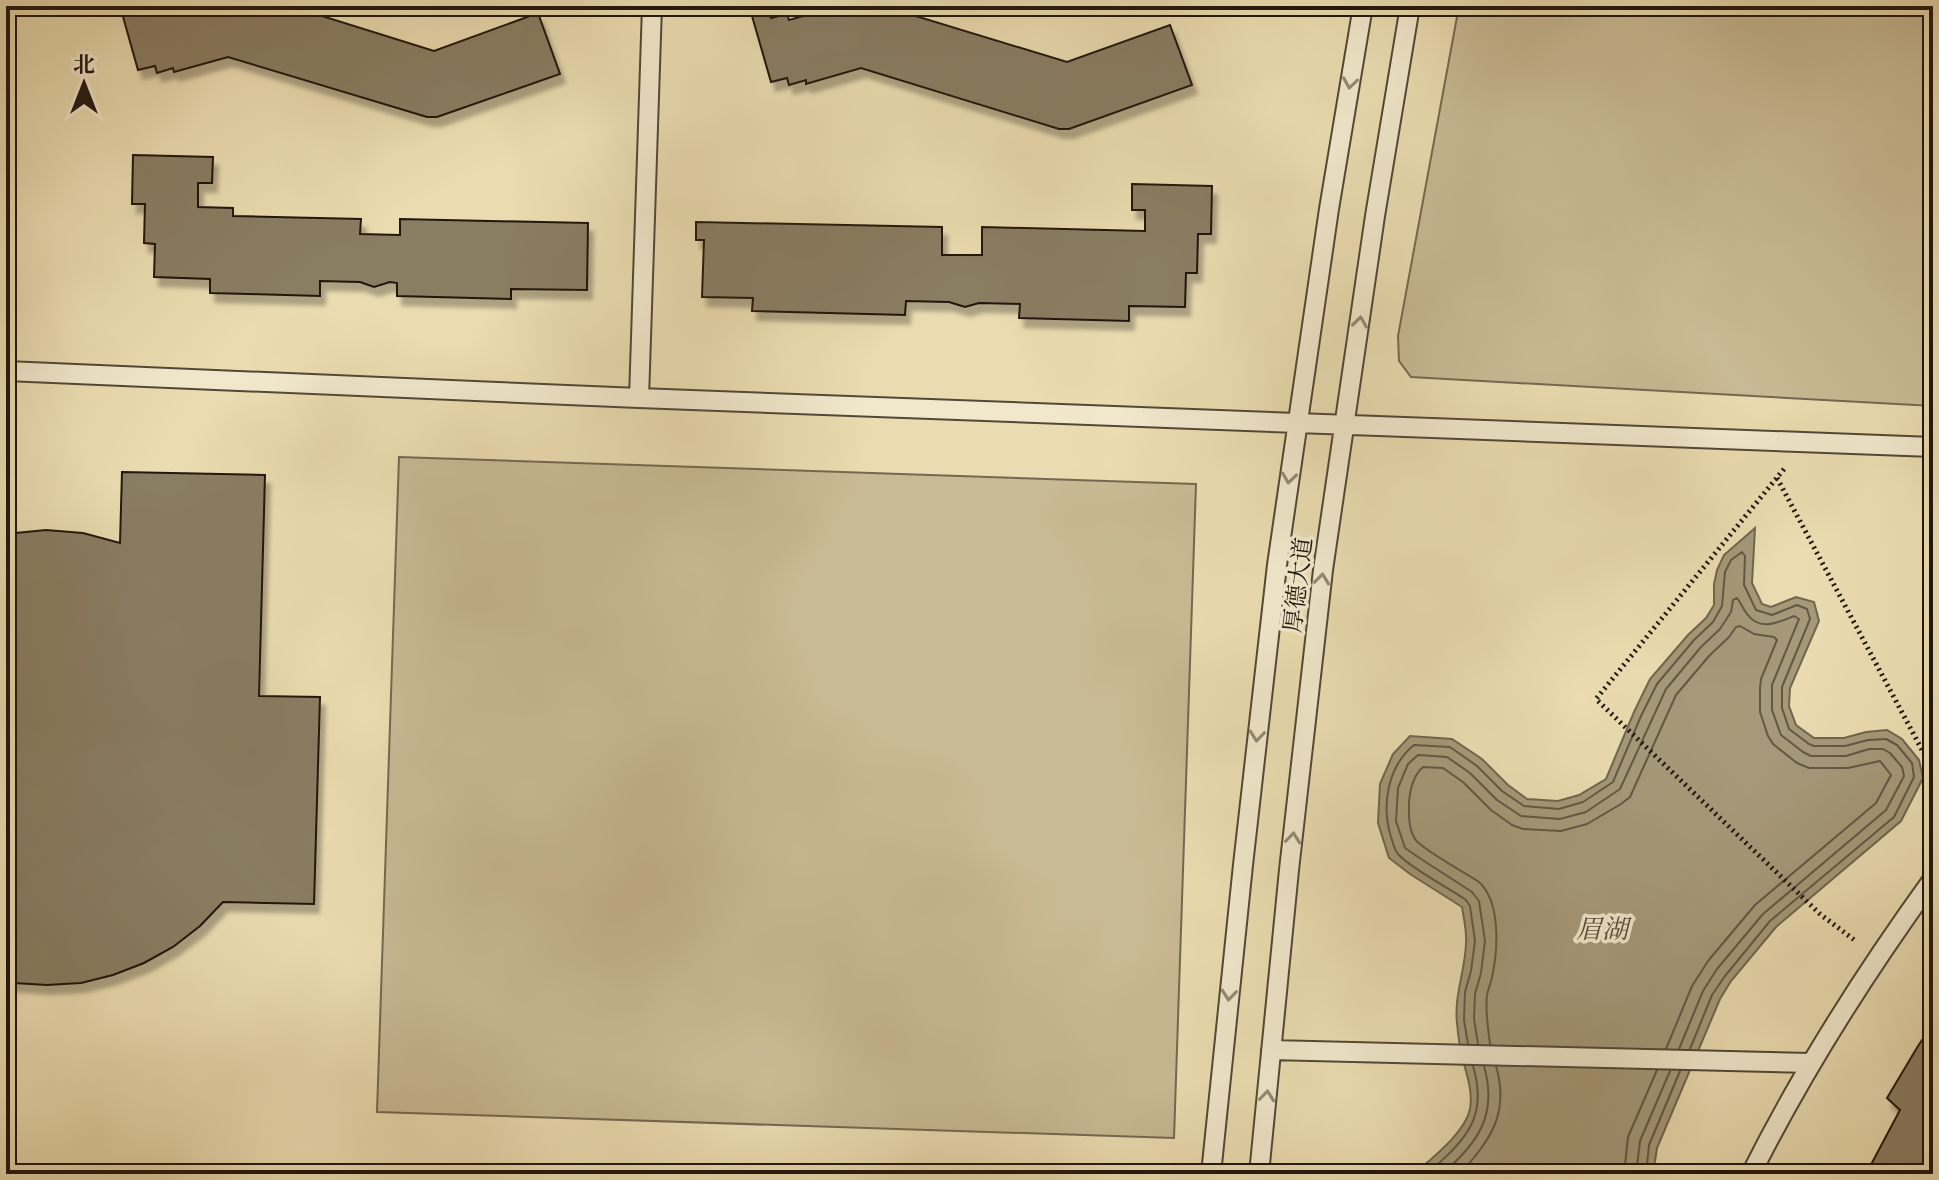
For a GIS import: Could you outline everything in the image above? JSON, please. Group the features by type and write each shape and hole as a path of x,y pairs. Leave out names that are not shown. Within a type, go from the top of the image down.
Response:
{"lane":[{"path":"639,398 652,6"},
{"name":"厚德大道","path":"1211,1174 1277,565 1329,209 1363,6"},
{"name":"厚德大道","path":"1259,1174 1323,570 1375,216 1410,6"},
{"path":"6,371 1933,447"},
{"path":"1751,1174 1811,1063 1877,957 1933,879"},
{"path":"1271,1050 1811,1063"}],"path":[{"path":"1915,6 1933,18"},
{"path":"1805,442 1596,699 1820,914 1877,957"},
{"path":"1777,478 1933,766"}],"shaded area":[{"path":"1459,6 1933,6 1933,406 1411,377 1399,361 1398,336"},
{"path":"399,457 1196,484 1174,1138 377,1112"}],"water":[{"name":"眉湖","path":"1755,528 1752,583 1762,604 1771,607 1796,597 1814,602 1819,621 1790,688 1789,706 1796,725 1814,738 1844,738 1887,730 1902,739 1919,760 1923,778 1901,821 1776,927 1731,981 1720,999 1657,1148 1653,1174 1414,1174 1455,1136 1470,1109 1470,1090 1456,1013 1466,935 1462,907 1389,858 1378,823 1380,784 1393,754 1410,736 1452,739 1482,759 1527,799 1558,801 1579,795 1606,779 1650,679 1706,618 1714,605 1714,584 1724,555"}],"building":[{"path":"120,6 290,6 434,51 538,13 560,74 437,117 427,117 228,57 174,72 173,68 157,73 155,66 138,70"},
{"path":"838,6 883,6 1067,62 1170,25 1192,85 1069,129 1059,129 861,68 806,84 806,80 789,85 787,78 771,82 752,16 768,11 771,18 787,14 789,20"},
{"path":"133,155 213,157 212,183 198,183 198,207 233,208 233,216 361,219 360,234 400,235 400,219 588,223 587,290 511,289 511,299 397,296 397,283 374,287 360,282 320,281 320,296 210,293 210,279 154,277 155,244 144,243 145,204 132,204"},
{"path":"1132,184 1212,186 1211,234 1198,234 1197,273 1186,273 1185,307 1129,306 1129,321 1019,318 1020,304 979,303 965,307 949,302 906,301 905,315 752,311 753,298 702,297 704,240 696,240 696,222 942,227 942,255 982,255 982,227 1145,231 1145,210 1132,210"},
{"path":"122,472 265,475 259,696 320,697 314,904 223,902 200,926 173,947 144,963 81,983 14,983 6,981 6,534 46,530 83,533 120,543"},
{"path":"1933,1024 1933,1174 1866,1174 1900,1110 1887,1098"}]}
